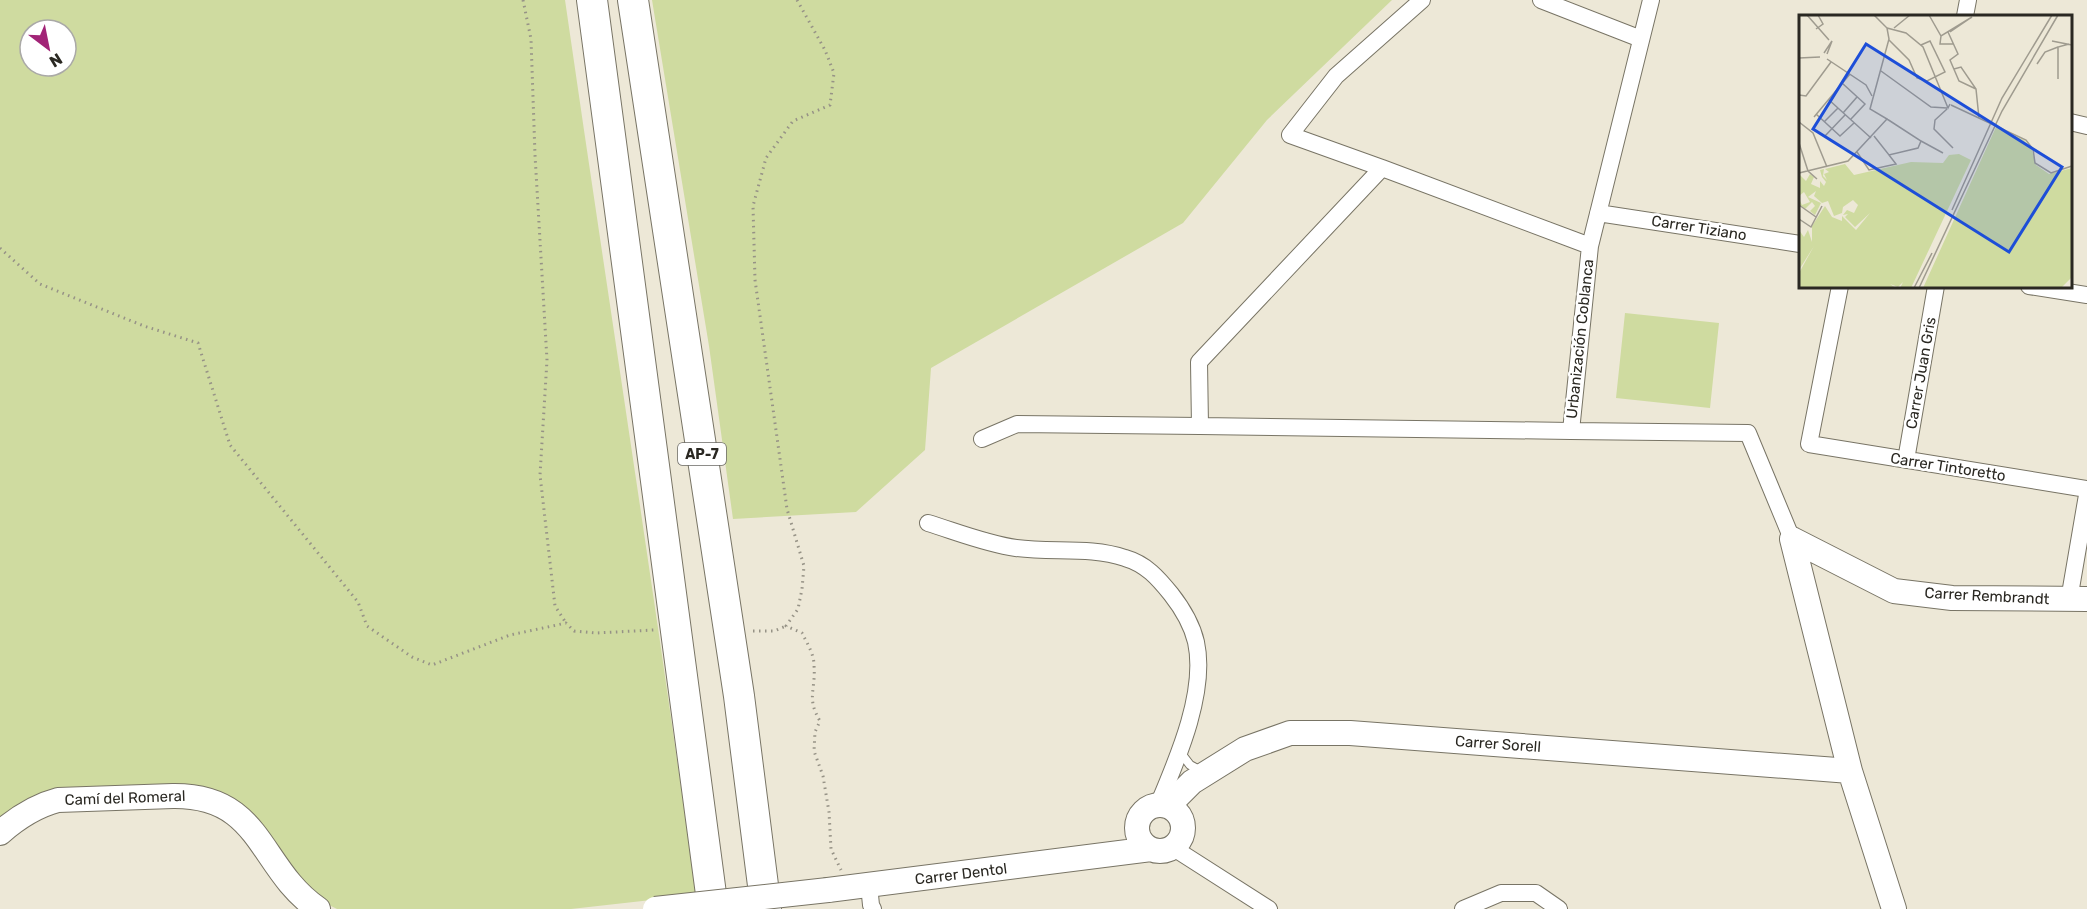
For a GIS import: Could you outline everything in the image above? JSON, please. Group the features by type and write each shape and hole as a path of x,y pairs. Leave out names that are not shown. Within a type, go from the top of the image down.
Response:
{"highway":[{"path":"592,0 713,909"},
{"name":"AP-7","path":"633,0 739,696 766,909"}],"street":[{"path":"1422,0 1336,76 1290,135 1590,246"},
{"path":"1541,0 1641,39"},
{"name":"Urbanización Coblanca","path":"1651,0 1590,246 1571,431 1748,434 1792,539"},
{"path":"1965,15 1968,0"},
{"path":"2072,122 2087,126"},
{"path":"1200,426 1199,362 1382,168"},
{"name":"Carrer Tiziano","path":"1598,213 1799,244"},
{"name":"Carrer Tintoretto","path":"1840,288 1809,444 2087,489"},
{"name":"Carrer Juan Gris","path":"1906,460 1936,288"},
{"path":"2043,288 2087,295"},
{"path":"982,439 1017,424 1571,431"},
{"path":"2078,599 2087,495"},
{"path":"928,523 1016,548 1088,551 1127,558 1148,568 1176,601 1196,641 1199,661 1185,739 1163,806"},
{"path":"1792,539 1850,771 1894,909"},
{"name":"Carrer Rembrandt","path":"1792,539 1894,591 1952,598 2078,599"},
{"name":"Carrer Sorell","path":"1163,806 1192,782 1245,749 1290,733 1330,733 1850,771"},
{"name":"Camí del Romeral","path":"0,833 41,804 58,800 182,795 207,799 234,811 247,824 290,883 312,907"},
{"path":"1162,848 1178,842 1183,828 1178,814 1163,806 1145,811 1137,824 1140,839 1162,848 1269,909"},
{"name":"Carrer Dentol","path":"1093,857 1137,824"},
{"name":"Carrer Dentol","path":"655,909 848,888 1162,848"},
{"path":"848,888 873,909"},
{"path":"1463,909 1501,893 1536,893 1559,909"}],"lane":[{"path":"1180,752 1190,765 1206,773"}],"path":[{"path":"523,0 531,39 547,360 540,475 555,606 574,631 662,630"},
{"path":"745,630 774,631 786,626 798,609 804,566 787,509 755,280 753,206 766,158 793,121 830,105 834,73 825,50 797,0"},
{"path":"0,248 40,284 144,326 198,343 230,445 358,602 367,626 412,657 432,665 510,635 566,622"},
{"path":"786,626 802,633 813,656 812,706 820,722 815,732 814,751 823,776 829,812 831,849 837,865 846,877 848,888"}],"green space":[{"path":"0,0 565,0 696,895 571,909 337,909 302,883 271,842 171,787 0,824"},
{"path":"652,0 1392,0 1267,120 1183,223 931,368 925,450 856,512 733,519 709,346"},
{"path":"1625,313 1719,323 1710,408 1616,398"}]}
